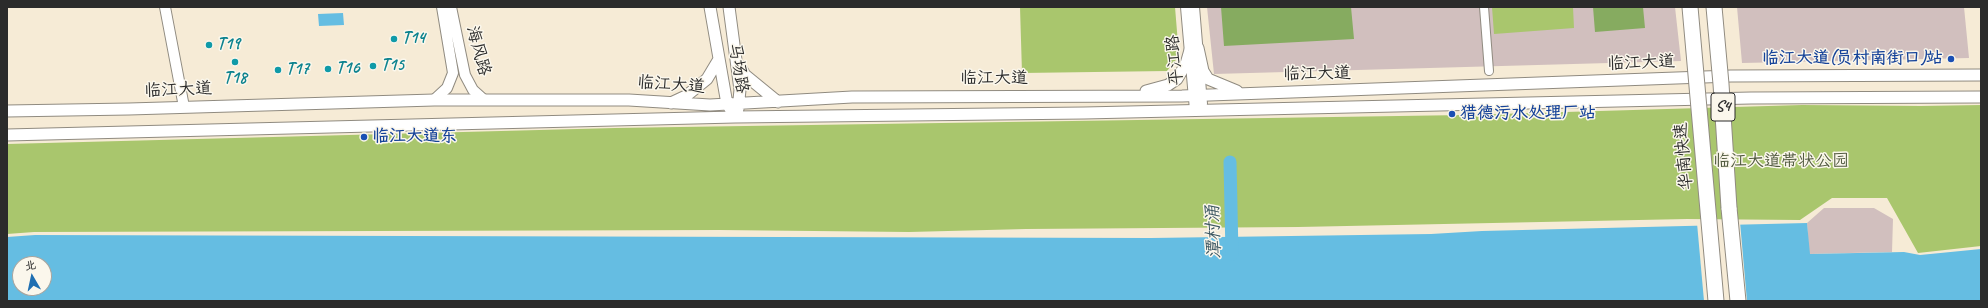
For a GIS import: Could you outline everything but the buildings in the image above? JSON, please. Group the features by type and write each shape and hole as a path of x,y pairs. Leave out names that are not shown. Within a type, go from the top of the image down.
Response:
{"highway":[{"name":"华南快速","path":"1690,7 1716,301"},
{"name":"S4","path":"1714,7 1738,301"}],"main road":[{"name":"马场路","path":"710,7 727,104 735,117"},
{"name":"马场路","path":"729,7 740,90 739,103 735,117"},
{"path":"1194,49 1208,79 1245,93"},
{"path":"1123,95 1168,85 1177,79 1183,71 1194,49"},
{"path":"669,104 686,96 707,79 719,59 728,66 733,64 737,59 745,75 778,102"},
{"name":"临江大道","path":"7,111 483,99 629,100 669,104 727,104 852,97 1198,95 1731,76 1981,75"},
{"path":"1084,96 1091,102 1091,107 1084,113"},
{"path":"852,97 845,106 848,112 856,116"},
{"name":"临江大道","path":"7,135 735,117 1084,113 1751,98 1981,97"},
{"path":"629,100 635,102 639,112 637,117 629,120"}],"street":[{"path":"165,7 184,107"},
{"name":"海风路","path":"434,100 448,88 453,74 442,7"},
{"name":"海风路","path":"451,7 465,75 473,90 483,99"},
{"name":"平江路","path":"1186,7 1194,49"},
{"name":"平江路","path":"1194,7 1194,49 1199,110"},
{"path":"1484,7 1489,71"}],"shaded area":[{"path":"1207,7 1675,7 1681,61 1214,74"},
{"path":"1737,7 1964,7 1969,58 1742,63"},
{"path":"1824,208 1874,208 1893,219 1892,252 1809,254 1807,223"}],"green space":[{"path":"1020,7 1175,7 1179,56 1167,71 1022,73"},
{"path":"1221,7 1351,7 1354,39 1224,46"},
{"path":"1492,7 1573,7 1574,28 1494,34"},
{"path":"1593,7 1643,7 1645,28 1595,32"},
{"name":"临江大道带状公园","path":"1802,105 1981,105 1981,246 1918,253 1887,198 1832,198 1800,220 1687,219 1298,227 1026,229 909,232 719,230 34,232 7,234 7,144 615,128 1464,115"}],"water":[{"path":"343,13 344,25 319,26 318,14"},
{"path":"1807,223 1810,254 1904,252 1920,255 1981,249 1981,301 7,301 7,237 35,235 1151,238 1431,234 1482,231"}],"pier":[{"path":"1740,222 1747,301 1704,301 1697,223"}],"waterway":[{"name":"潭村涌","path":"1230,162 1232,254"}],"place":[{"name":"T14","path":"394,39"},
{"name":"T19","path":"209,45"},
{"name":"临江大道(员村南街口)站","path":"1951,59"},
{"name":"T18","path":"235,62"},
{"name":"T15","path":"373,66"},
{"name":"T16","path":"328,69"},
{"name":"T17","path":"278,70"},
{"name":"猎德污水处理厂站","path":"1452,114"},
{"name":"临江大道东","path":"364,137"}]}
